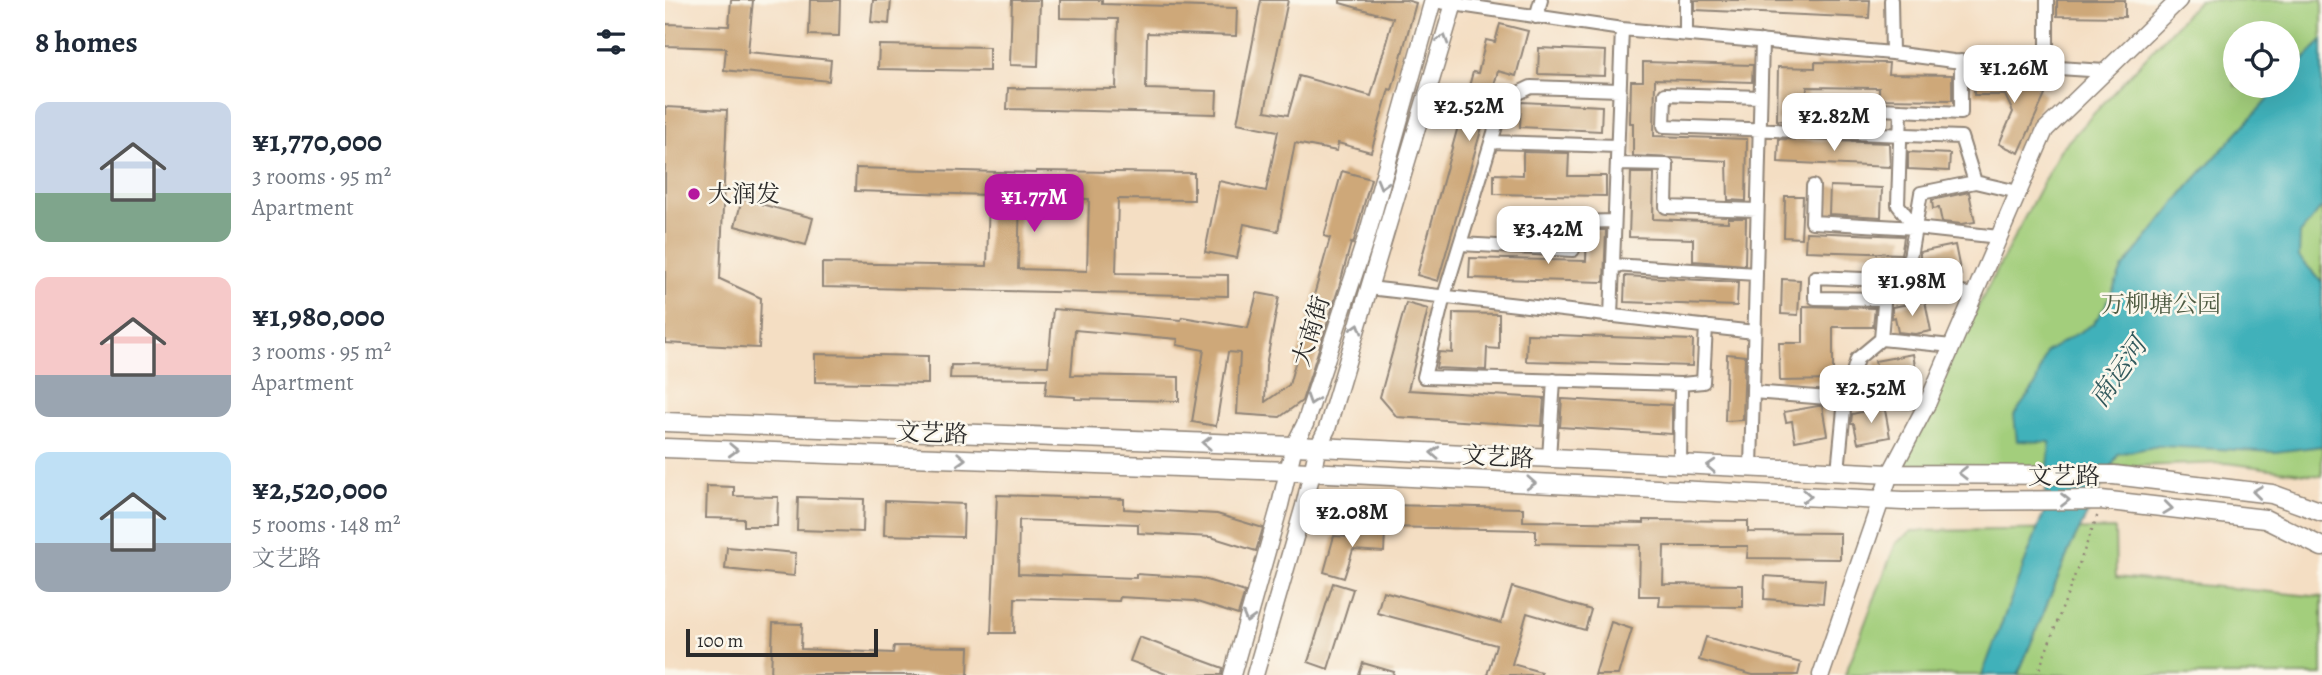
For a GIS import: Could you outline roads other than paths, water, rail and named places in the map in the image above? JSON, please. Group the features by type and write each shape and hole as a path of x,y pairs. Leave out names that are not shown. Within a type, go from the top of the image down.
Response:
{"main road":[{"name":"文艺路","path":"665,422 1318,447 1890,474 2111,475 2272,494 2322,512"},
{"name":"文艺路","path":"665,448 1312,472 1879,500 2102,500 2265,519 2322,547"}],"street":[{"path":"1536,17 1541,0"},
{"path":"1685,34 1686,0"},
{"path":"1891,0 1892,53"},
{"path":"2047,0 2047,67"},
{"path":"1821,675 1879,500 1928,402 2045,130 2179,0"},
{"path":"1433,1 1622,29 1961,61 2105,71"},
{"name":"大南街","path":"1232,675 1294,446 1305,424 1368,232 1433,1"},
{"name":"大南街","path":"1255,675 1318,447 1327,429 1454,3"},
{"path":"1611,316 1622,29"},
{"path":"1751,468 1762,41"},
{"path":"1961,61 1961,137 1975,182"},
{"path":"1619,90 1531,87 1504,100 1444,296 1424,377 1681,384 1703,382 1706,327"},
{"path":"1760,97 1665,94 1664,126 1961,137"},
{"path":"1819,132 1820,106 1961,113"},
{"path":"1901,110 1898,205 1916,228"},
{"path":"1491,142 1617,146"},
{"path":"1616,164 1667,165 1666,207 1757,210"},
{"path":"1837,471 1845,399 1857,359 1881,339 1886,281 1910,257 1921,193 1975,182 2018,192"},
{"path":"1813,186 1812,222 1916,228 1999,237"},
{"path":"1460,244 1573,250 1575,222 1614,221"},
{"path":"1612,265 1756,274"},
{"path":"1885,299 1815,298 1815,277 1886,281 1973,295"},
{"path":"1369,288 1754,332"},
{"path":"1881,339 1952,346"},
{"path":"1549,458 1554,380"},
{"path":"1680,464 1681,384"},
{"path":"1753,392 1928,402"}],"water":[{"name":"南运河","path":"2322,40 2322,207 2300,234 2299,257 2322,282 2322,446 2275,452 2159,446 2118,454 2071,546 2018,675 1982,675 2044,512 2050,442 2017,441 2014,415 2035,386 2046,352 2093,324 2105,307 2122,269 2188,187 2269,98 2300,98 2300,64"}],"place":[{"name":"大润发","path":"694,194"}],"park label":[{"name":"万柳塘公园","path":"2161,304"}]}
